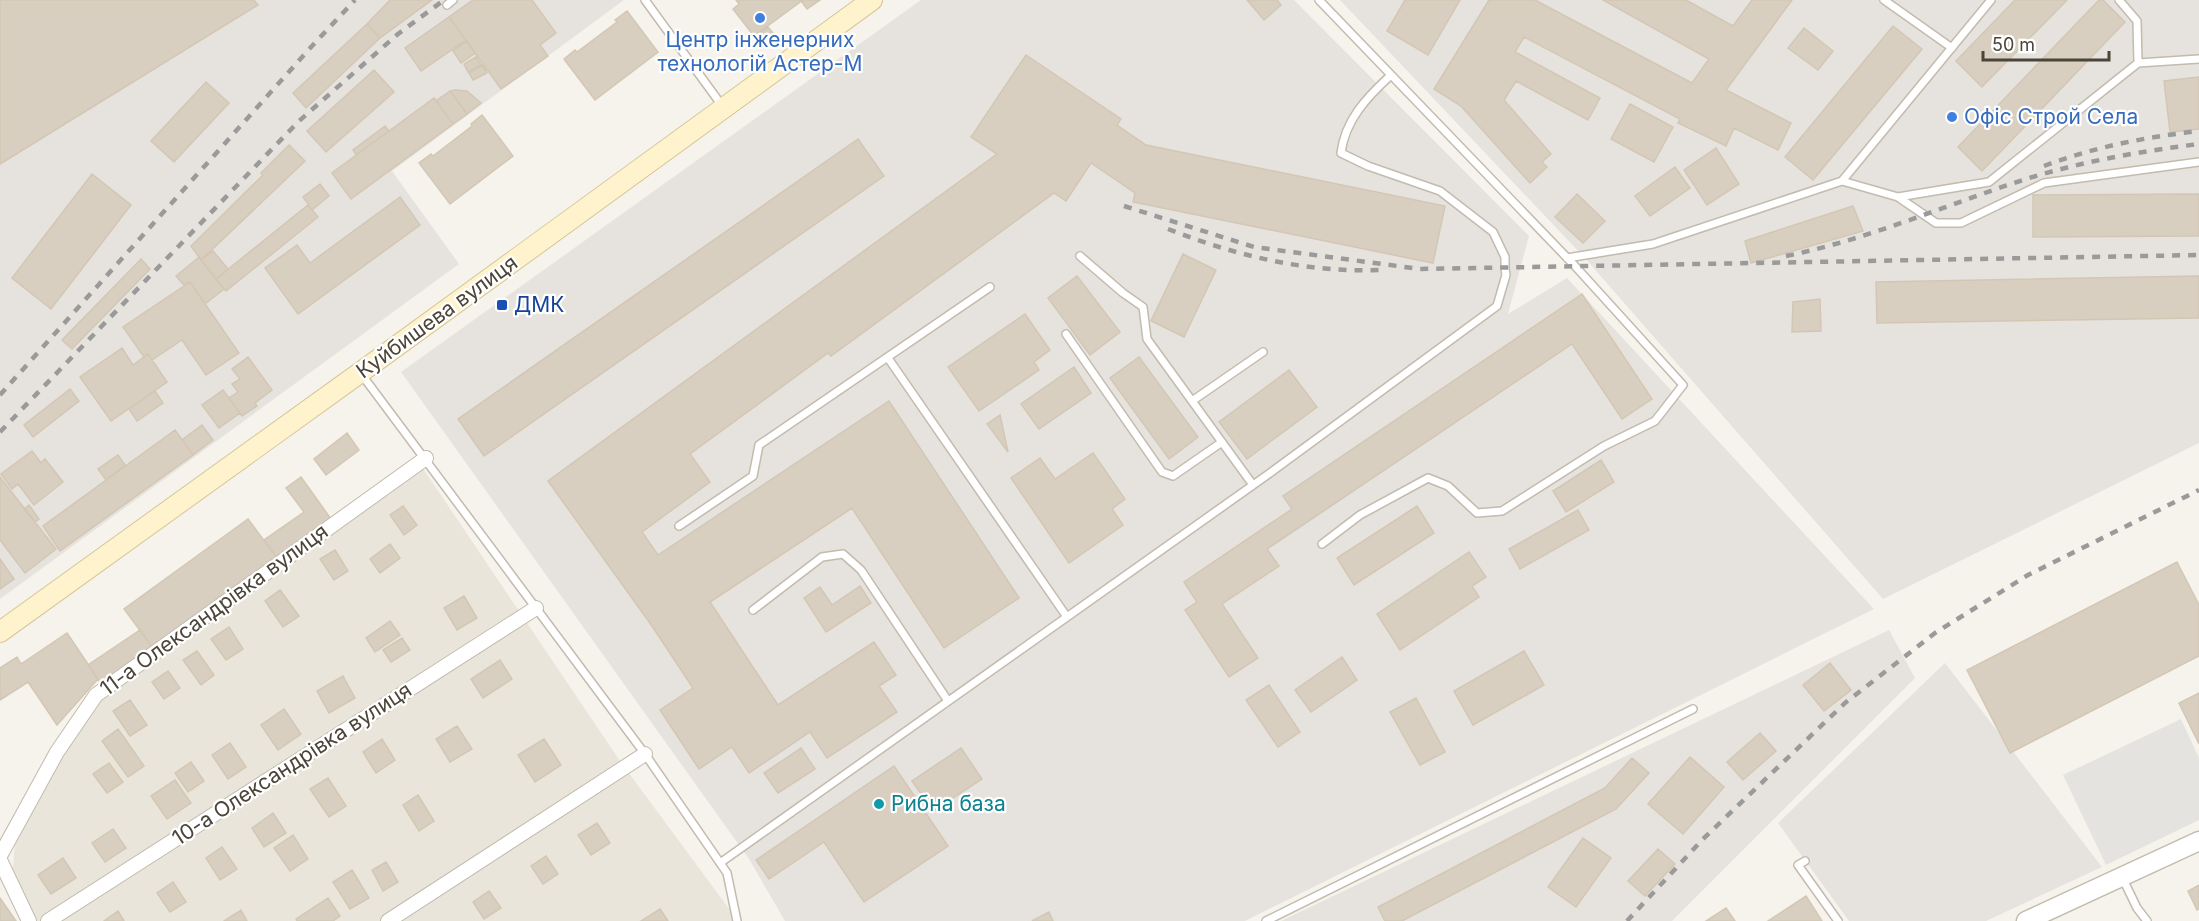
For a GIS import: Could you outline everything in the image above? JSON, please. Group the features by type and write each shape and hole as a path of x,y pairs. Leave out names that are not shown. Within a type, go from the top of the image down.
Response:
{"main road":[{"name":"Куйбишева вулиця","path":"0,632 872,0"}],"street":[{"name":"11-а Олександрівка вулиця","path":"29,921 0,858 57,752 96,694 426,458"},
{"name":"10-а Олександрівка вулиця","path":"48,921 536,608"},
{"path":"388,921 645,754"},
{"path":"2026,921 2199,841"}],"lane":[{"path":"447,5 453,0"},
{"path":"645,0 724,108"},
{"path":"1319,0 1567,258 1683,386 1655,421 1604,446 1502,511 1477,513 1448,486 1428,478 1360,515 1322,544"},
{"path":"1884,0 1952,48"},
{"path":"1567,258 1653,244 1842,181 1991,0"},
{"path":"2119,0 2137,21 2138,63"},
{"path":"1898,197 1989,182 2138,63 2199,59"},
{"path":"720,863 1253,485 1497,306 1506,269 1505,257 1493,232 1440,191 1368,166 1341,153 1343,136 1365,99 1391,75"},
{"path":"1842,181 1898,197 1936,223 1962,223 2044,183 2199,162"},
{"path":"1080,256 1143,307 1147,339 1253,485"},
{"path":"679,526 753,476 759,445 990,287"},
{"path":"1066,334 1162,472 1173,476 1222,442"},
{"path":"1192,401 1263,352"},
{"path":"888,358 1067,617"},
{"path":"361,372 645,754 727,873 737,921"},
{"path":"753,610 822,557 843,554 861,570 948,701"},
{"path":"1266,921 1693,709"},
{"path":"1805,861 1798,866 1838,921"},
{"path":"2122,877 2137,908 2147,921"}],"shaded area":[{"path":"0,0 624,0 392,171 459,264 0,599"},
{"path":"921,0 1294,0 1529,236 1508,314 1567,278 1874,609 1245,921 785,921 749,859 401,372"},
{"path":"1340,0 2199,0 2199,443 1883,599 1584,257"},
{"path":"422,467 620,761 738,921 37,921 13,869 15,840 61,757 101,701"},
{"path":"1889,630 1915,678 1672,921 1281,921"},
{"path":"1945,663 2102,867 1986,921 1849,921 1778,823"},
{"path":"2181,719 2199,758 2199,820 2106,865 2063,775"}],"building":[{"path":"0,0 254,0 258,5 0,164"},
{"path":"390,0 432,0 380,38 367,24"},
{"path":"473,0 532,0 556,33 540,45 548,56 501,89 449,17"},
{"name":"Центр інженерних технологій Астер-М","path":"736,0 803,0 754,36 733,9 739,4"},
{"path":"820,0 807,9 802,2"},
{"path":"1247,0 1277,0 1281,5 1264,20"},
{"path":"1405,0 1460,0 1428,55 1387,31"},
{"path":"1489,0 1535,0 1692,83 1709,59 1603,0 1686,0 1733,26 1752,0 1792,0 1726,90 1791,123 1778,150 1734,128 1726,146 1678,123 1680,119 1524,37 1515,52 1600,98 1588,120 1516,81 1504,100 1551,154 1542,162 1547,167 1530,183 1461,106 1434,89"},
{"path":"2015,0 2067,0 1982,87 1956,61"},
{"path":"2099,0 2103,0 2125,22 1982,171 1958,147"},
{"path":"627,11 658,52 595,100 564,59 617,22 615,20"},
{"path":"449,17 466,40 421,71 405,48"},
{"path":"367,24 380,38 306,108 293,93"},
{"path":"1893,26 1922,49 1813,180 1785,157"},
{"path":"768,27 773,33 760,43 754,36"},
{"path":"1804,28 1833,51 1818,70 1788,48"},
{"path":"467,41 475,53 461,63 453,51"},
{"path":"1026,55 1121,119 1117,125 1146,145 1445,206 1433,263 1133,202 1135,193 1091,163 1066,201 1054,193 831,356 828,353 690,454 710,482 642,532 658,555 889,401 1019,598 944,648 852,508 710,602 778,705 874,642 896,675 879,686 897,712 827,758 810,732 749,773 732,747 699,769 660,710 693,688 652,626 548,481 997,154 971,137"},
{"path":"476,57 481,65 468,72 464,64"},
{"path":"482,65 487,73 473,80 469,73"},
{"path":"374,70 394,92 326,152 307,131"},
{"path":"2199,77 2199,129 2170,132 2164,81"},
{"path":"206,82 229,103 174,162 151,141"},
{"path":"450,91 467,91 481,103 467,114"},
{"path":"450,91 467,114 453,124 436,101"},
{"path":"434,98 453,124 351,199 332,173"},
{"path":"1630,104 1673,127 1654,162 1611,139"},
{"path":"482,115 513,156 450,204 419,163 431,154 433,156 472,126 471,124"},
{"path":"385,126 389,131 356,155 353,150"},
{"path":"858,139 884,176 484,456 458,419"},
{"path":"289,145 305,161 201,260 191,246 263,175 261,173"},
{"path":"1716,148 1739,184 1707,205 1684,170"},
{"path":"1675,167 1690,188 1650,216 1635,196"},
{"path":"92,174 131,205 51,309 12,278"},
{"path":"320,184 329,196 312,210 303,197"},
{"path":"1577,194 1605,221 1583,243 1555,217"},
{"path":"2199,194 2199,236 2033,237 2033,195"},
{"path":"400,197 420,225 298,314 265,268 297,245 310,263"},
{"path":"308,205 318,217 226,291 216,279"},
{"path":"1853,206 1863,231 1751,263 1745,241"},
{"path":"213,251 228,269 216,279 201,260"},
{"path":"1183,254 1216,270 1184,337 1151,321"},
{"path":"199,257 224,289 205,304 190,282 184,285 176,276"},
{"path":"141,259 150,269 72,349 62,340"},
{"path":"1077,276 1120,332 1090,355 1048,298"},
{"path":"2199,276 2199,318 1877,323 1876,282"},
{"path":"190,282 239,353 206,375 182,340 152,360 148,354 144,357 123,327"},
{"path":"1582,294 1652,399 1622,419 1572,344 1267,549 1279,566 1222,604 1258,658 1229,677 1185,610 1197,602 1184,582 1292,509 1283,496"},
{"path":"1820,299 1821,331 1792,332 1793,302"},
{"path":"1025,314 1050,350 1034,362 1039,370 979,411 948,367"},
{"path":"122,348 133,365 148,354 167,382 111,421 80,377"},
{"path":"248,357 272,390 255,403 257,406 242,416 229,398 238,392 232,384 240,379 232,369"},
{"path":"1139,357 1198,437 1169,459 1110,378"},
{"path":"1074,367 1091,393 1039,429 1021,404"},
{"path":"1289,370 1317,407 1247,459 1219,422"},
{"path":"70,389 79,401 33,437 24,425"},
{"path":"223,390 240,413 219,428 202,405"},
{"path":"155,391 163,403 137,421 129,409"},
{"path":"1000,415 1008,452 987,424"},
{"path":"202,425 213,440 193,455 182,440"},
{"path":"175,430 193,455 60,551 43,526"},
{"path":"347,433 359,450 326,475 314,459"},
{"path":"32,451 41,463 45,459 63,482 34,505 18,484 12,489 1,474"},
{"path":"1093,453 1125,499 1112,509 1123,525 1069,563 1011,478 1040,458 1055,479"},
{"path":"118,455 125,465 106,480 98,469"},
{"path":"1601,460 1614,482 1566,512 1553,491"},
{"path":"0,477 56,549 25,573 0,540"},
{"path":"301,477 331,519 277,558 264,540 304,512 286,488"},
{"path":"29,505 39,519 35,522 24,509"},
{"path":"403,506 417,525 404,535 390,515"},
{"path":"1417,506 1434,533 1354,585 1337,558"},
{"path":"1578,510 1589,530 1520,569 1509,549"},
{"path":"248,519 277,558 153,648 124,609"},
{"path":"390,544 400,558 380,573 370,559"},
{"path":"335,550 348,571 334,580 320,559"},
{"path":"1469,552 1486,577 1472,586 1479,597 1400,650 1377,614"},
{"path":"0,559 14,579 0,589"},
{"path":"2177,562 2199,605 2199,656 2010,753 1967,670"},
{"path":"860,586 871,603 826,632 804,598 820,587 832,605"},
{"path":"280,590 299,616 283,627 265,601"},
{"path":"464,596 477,618 457,630 444,608"},
{"path":"390,621 400,635 375,652 366,638"},
{"path":"229,627 243,649 226,660 211,639"},
{"path":"140,630 153,648 101,684 88,665"},
{"path":"67,633 98,679 57,725 28,682 0,700 0,668 17,657 21,664"},
{"path":"402,638 410,650 391,662 383,650"},
{"path":"197,651 214,675 201,685 183,660"},
{"path":"1524,651 1544,685 1473,725 1454,691"},
{"path":"1342,657 1357,680 1311,712 1295,690"},
{"path":"500,660 512,679 483,698 471,679"},
{"path":"1830,663 1851,690 1824,711 1803,685"},
{"path":"168,671 180,688 164,699 152,682"},
{"path":"343,676 355,698 329,713 317,691"},
{"path":"1269,685 1300,732 1278,747 1246,700"},
{"path":"2199,693 2199,744 2179,703"},
{"path":"1416,698 1445,752 1420,765 1390,712"},
{"path":"130,700 147,725 130,736 113,711"},
{"path":"284,709 301,734 278,750 261,725"},
{"path":"457,726 472,749 450,762 436,739"},
{"path":"118,729 144,766 128,777 102,741"},
{"path":"1760,733 1776,751 1743,780 1727,762"},
{"path":"382,739 395,760 376,773 363,752"},
{"path":"544,739 561,765 535,782 518,755"},
{"path":"230,743 246,767 228,779 212,755"},
{"path":"801,748 815,769 778,793 764,773"},
{"path":"961,748 982,779 933,811 912,781"},
{"path":"1690,757 1724,787 1683,834 1648,804"},
{"path":"1632,758 1649,773 1616,809 1402,921 1385,921 1378,907 1605,788"},
{"path":"191,762 204,781 188,792 175,773"},
{"path":"109,763 123,782 107,793 93,774"},
{"name":"Рибна база","path":"894,766 948,846 864,902 824,842 769,879 756,860"},
{"path":"328,778 346,806 329,817 310,789"},
{"path":"175,780 191,803 167,819 151,796"},
{"path":"418,795 434,821 419,831 403,805"},
{"path":"273,813 286,833 264,847 252,828"},
{"path":"597,823 610,843 591,855 578,835"},
{"path":"113,829 126,848 105,862 92,843"},
{"path":"293,835 308,859 290,871 274,848"},
{"path":"1583,838 1611,858 1576,907 1548,887"},
{"path":"222,847 237,869 220,880 206,858"},
{"path":"1658,849 1675,864 1645,896 1628,881"},
{"path":"546,856 558,874 543,884 531,866"},
{"path":"63,858 76,878 51,894 38,875"},
{"path":"386,862 398,882 383,891 372,870"},
{"path":"352,870 369,898 350,909 333,882"},
{"path":"173,882 186,902 170,912 157,893"},
{"path":"2199,885 2199,909 2197,910 2188,891"},
{"path":"489,891 501,908 484,919 473,902"},
{"path":"1806,896 1822,921 1768,921"},
{"path":"0,898 16,921 0,921"},
{"path":"328,898 340,916 333,921 297,921 296,919"},
{"path":"1726,908 1735,921 1706,921"},
{"path":"660,909 668,921 641,921"},
{"path":"241,910 247,921 224,921"},
{"path":"118,911 124,921 104,921"},
{"path":"1049,912 1053,921 1032,921"}],"railway":[{"path":"0,395 355,0"},
{"path":"0,432 299,121 398,34 444,0"},
{"path":"2044,166 2082,153 2120,144 2199,131"},
{"path":"1786,256 1878,231 1999,188 2071,166 2199,144"},
{"path":"1124,206 1254,247 1420,269 2199,255"},
{"path":"1168,229 1246,255 1273,261 1326,269 1381,270"},
{"path":"1627,921 1703,839 1845,703 1935,633 2028,575 2199,490"}],"place":[{"name":"Центр інженерних технологій Астер-М","path":"760,18"},
{"name":"Офіс Строй Села","path":"1952,117"},
{"name":"ДМК","path":"502,305"},
{"name":"Рибна база","path":"879,804"}]}
